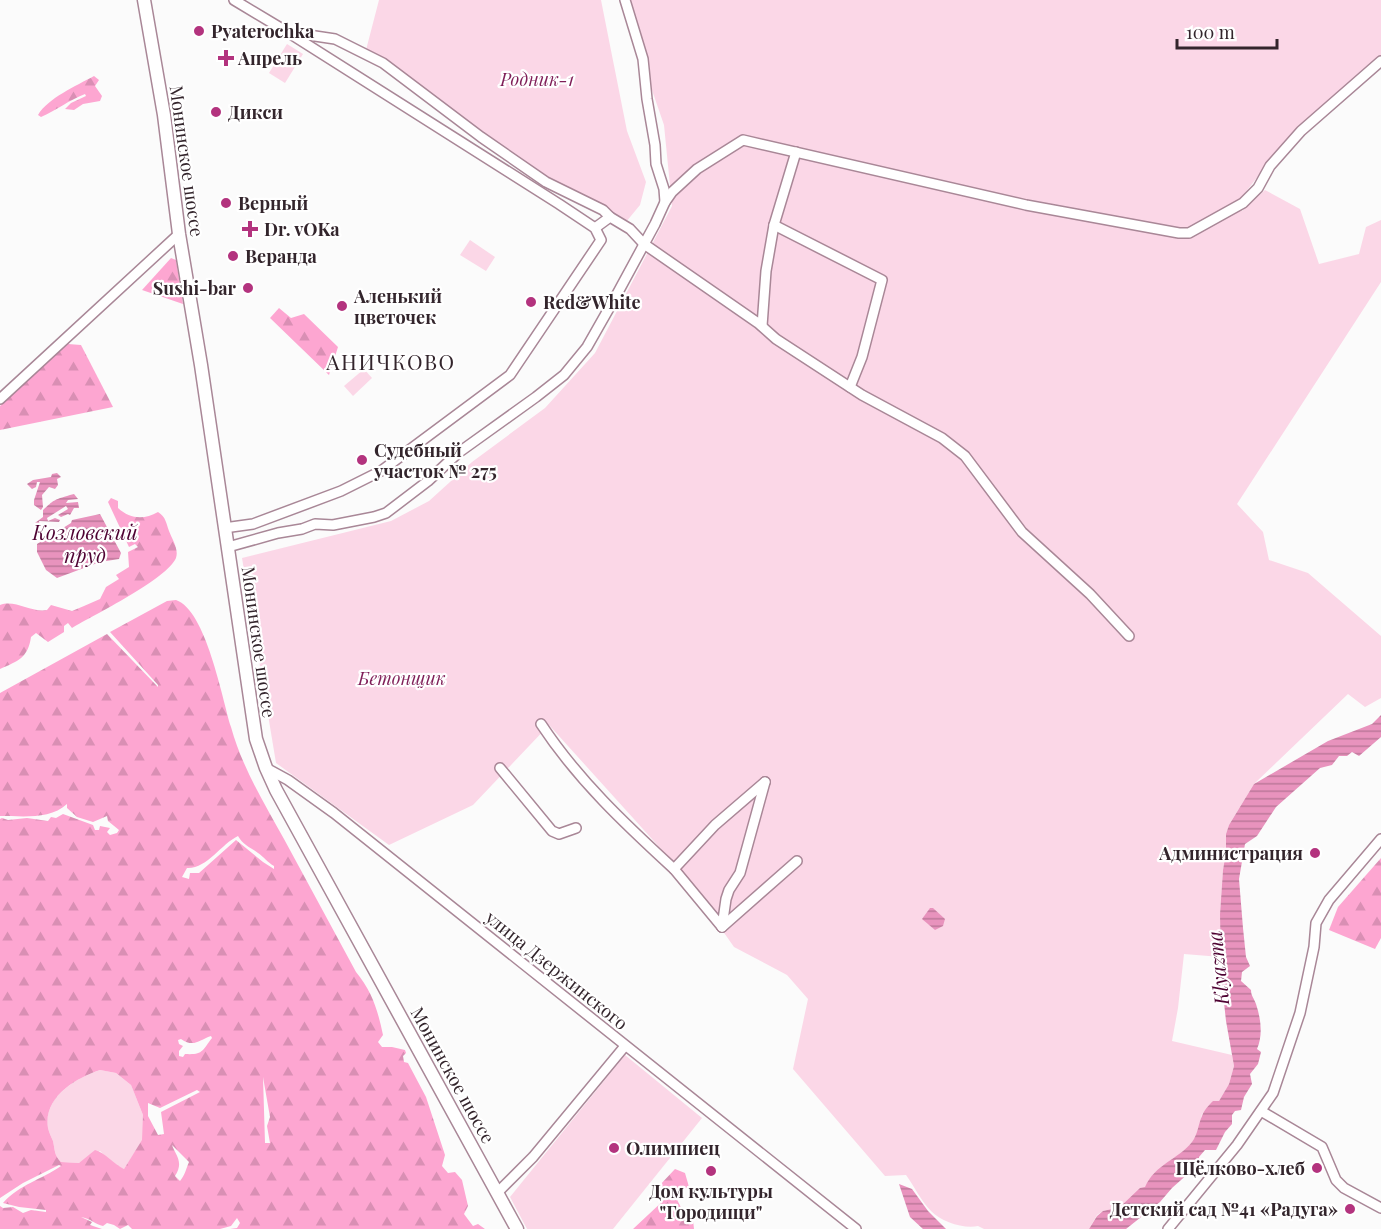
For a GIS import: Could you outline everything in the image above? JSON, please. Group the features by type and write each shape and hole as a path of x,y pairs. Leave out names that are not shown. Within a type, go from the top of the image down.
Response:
{"main road":[{"name":"Монинское шоссе","path":"144,0 164,115 179,234 201,365 256,739 276,790 517,1229"}],"street":[{"path":"224,528 252,524 341,491 373,475 510,375 601,240 595,228 234,0"},
{"path":"625,0 643,59 656,164 664,189 665,202"},
{"path":"289,33 335,39 383,63 481,137 546,182 603,210 630,229 644,244 762,326 776,339 850,387 955,446 1022,532 1083,588 1129,636"},
{"path":"228,547 278,533 302,530 315,524 333,525 386,513 428,482 458,453 564,375 587,347 665,202 697,169 742,140 1026,205 1189,233 1243,203 1258,188 1270,166 1301,131 1381,61"},
{"path":"762,326 766,271 774,225 796,152"},
{"path":"595,228 610,217"},
{"path":"774,225 882,280 862,357 850,387"},
{"path":"0,399 179,234"},
{"path":"542,724 560,753 612,812 674,869 722,927"},
{"name":"улица Дзержинского","path":"266,768 297,786 334,813 856,1229"},
{"path":"500,768 552,831 559,834 576,828"},
{"path":"276,790 284,782 297,786"},
{"path":"674,869 716,825 765,782 740,873 726,899 722,927"},
{"path":"1168,1229 1227,1159 1272,1093 1300,1013 1314,946 1316,923 1329,900 1381,839"},
{"path":"722,927 798,861"},
{"path":"497,1193 533,1157 625,1046"},
{"path":"1261,1111 1322,1147 1336,1180 1344,1188 1381,1208"}],"green space":[{"name":"Родник-1","path":"379,0 601,0 627,131 646,182 640,205 626,222 531,175 423,87 366,50"},
{"name":"Бетонщик","path":"621,0 1381,0 1381,56 1289,137 1237,203 1242,211 1265,190 1300,209 1319,264 1359,254 1366,227 1381,220 1381,282 1237,504 1263,532 1269,560 1308,573 1381,636 1381,698 1365,707 1348,694 1254,784 1229,825 1226,834 1220,914 1221,957 1184,954 1172,1041 1232,1055 1234,1066 1229,1084 1219,1101 1202,1114 1198,1133 1191,1144 1120,1207 1103,1211 1097,1215 1089,1229 984,1229 978,1226 960,1225 935,1215 906,1175 885,1176 793,1069 808,999 787,975 734,947 680,870 549,725 473,805 389,845 276,763 242,558 391,521 429,501 472,462 545,408 595,353 672,206 664,125"},
{"path":"287,44 303,54 285,83 269,73"},
{"path":"94,76 99,80 95,86 102,96 100,101 83,104 74,110 65,109 71,103 86,96 85,94 41,117 38,115 55,98"},
{"path":"470,240 495,257 486,271 460,255"},
{"path":"171,258 176,260 183,304 142,290"},
{"path":"279,308 291,318 304,314 338,347 329,375 270,318"},
{"path":"68,344 81,345 113,407 0,430 0,406"},
{"path":"364,369 372,378 353,396 344,386"},
{"path":"111,498 118,501 118,508 132,516 142,517 158,512 161,514 175,544 176,558 170,567 145,586 72,628 68,623 64,626 64,632 48,642 36,633 31,637 30,644 21,658 0,669 0,605 11,604 35,610 47,610 51,605 72,611 100,599 106,587 119,579 116,575 129,567 128,552 138,547 135,544 129,547 108,502"},
{"path":"176,600 187,607 196,620 211,656 236,742 247,771 370,994 383,1035 378,1042 382,1047 405,1050 404,1062 408,1063 426,1097 445,1155 442,1166 448,1173 455,1172 462,1180 468,1206 464,1214 473,1226 478,1224 485,1229 230,1229 237,1228 240,1223 237,1218 231,1226 220,1229 132,1229 128,1225 120,1229 107,1223 103,1226 81,1217 92,1222 90,1225 102,1229 0,1229 0,1206 13,1207 23,1213 31,1210 46,1212 46,1210 3,1203 16,1191 61,1166 23,1183 0,1198 0,819 27,818 48,821 51,817 56,818 63,814 93,825 95,830 99,830 100,826 110,828 107,832 110,835 119,830 108,821 107,816 93,822 77,817 67,808 67,804 44,815 0,816 0,693 107,634 158,687 110,632 167,601","holes":["238,836 244,844 274,866 274,869 236,840 199,873 190,873 189,879 182,877 187,868 201,865","211,1036 212,1038 199,1053 179,1056 179,1051 183,1046 178,1040 196,1042","100,1070 116,1073 131,1085 143,1115 142,1140 124,1169 95,1150 79,1163 61,1162 56,1155 48,1128 51,1107 63,1090 81,1078","263,1077 270,1117 267,1126 270,1143 265,1143","197,1090 200,1092 161,1112 164,1134 158,1135 148,1116 148,1103 160,1108","172,1145 189,1162 180,1181 175,1176 179,1167"]},
{"path":"1381,858 1381,938 1375,949 1329,930 1338,907"},
{"name":"Олимпиец","path":"625,1055 702,1118 613,1229 527,1229 510,1197"},
{"path":"100,1070 116,1073 131,1085 143,1115 143,1140 124,1169 115,1165 100,1151 79,1163 61,1162 56,1155 48,1128 51,1107 63,1090 81,1078"},
{"path":"675,1169 685,1173 689,1187 674,1194 686,1217 700,1211 703,1218 693,1220 694,1229 633,1229 664,1200 659,1186"}],"water":[{"path":"57,473 61,477 57,479 58,485 55,489 49,487 42,495 41,510 34,505 40,482 37,482 36,487 32,489 27,484"},
{"path":"74,494 78,499 68,500 66,503 78,502 79,508 74,508 70,515 61,517 58,515 68,509 66,506 47,518 48,521 55,518 60,520 59,522 39,521 41,532 39,533 35,523 43,517 43,510 54,501"},
{"name":"Козловский пруд","path":"100,514 121,553 119,559 100,562 57,578 46,570 37,552 37,544 71,523 72,520"},
{"path":"1381,715 1381,737 1359,756 1352,752 1347,756 1339,756 1332,765 1320,768 1276,807 1257,836 1245,844 1239,879 1246,957 1250,966 1242,972 1241,981 1251,990 1258,1010 1261,1033 1257,1049 1261,1052 1258,1064 1250,1074 1252,1084 1244,1097 1241,1110 1235,1111 1232,1115 1232,1124 1216,1150 1205,1150 1199,1157 1199,1164 1160,1202 1126,1229 1089,1229 1103,1211 1120,1207 1140,1188 1145,1187 1149,1179 1161,1167 1187,1148 1196,1136 1205,1110 1213,1101 1219,1101 1229,1084 1234,1066 1221,975 1220,914 1226,834 1229,825 1254,784 1328,741 1372,724"},
{"path":"930,908 945,919 943,926 935,930 922,919"},
{"path":"899,1184 912,1189 928,1211 946,1229 923,1229 910,1217"}],"place":[{"name":"Pyaterochka","path":"199,31"},
{"name":"Апрель","path":"226,58"},
{"name":"Дикси","path":"216,112"},
{"name":"Верный","path":"226,203"},
{"name":"Dr. vOKa","path":"250,229"},
{"name":"Веранда","path":"233,256"},
{"name":"Sushi-bar","path":"248,288"},
{"name":"Red&White","path":"531,302"},
{"name":"Аленький цветочек","path":"342,306"},
{"name":"Судебный участок № 275","path":"362,460"},
{"name":"Администрация","path":"1315,853"},
{"name":"Олимпиец","path":"614,1148"},
{"name":"Щёлково-хлеб","path":"1317,1168"},
{"name":"Дом культуры \"Городищи\"","path":"711,1171"},
{"name":"Детский сад №41 «Радуга»","path":"1350,1209"}],"district":[{"name":"АНИЧКОВО","path":"391,361"}],"water label":[{"name":"Klyazma","path":"1217,968"}]}
